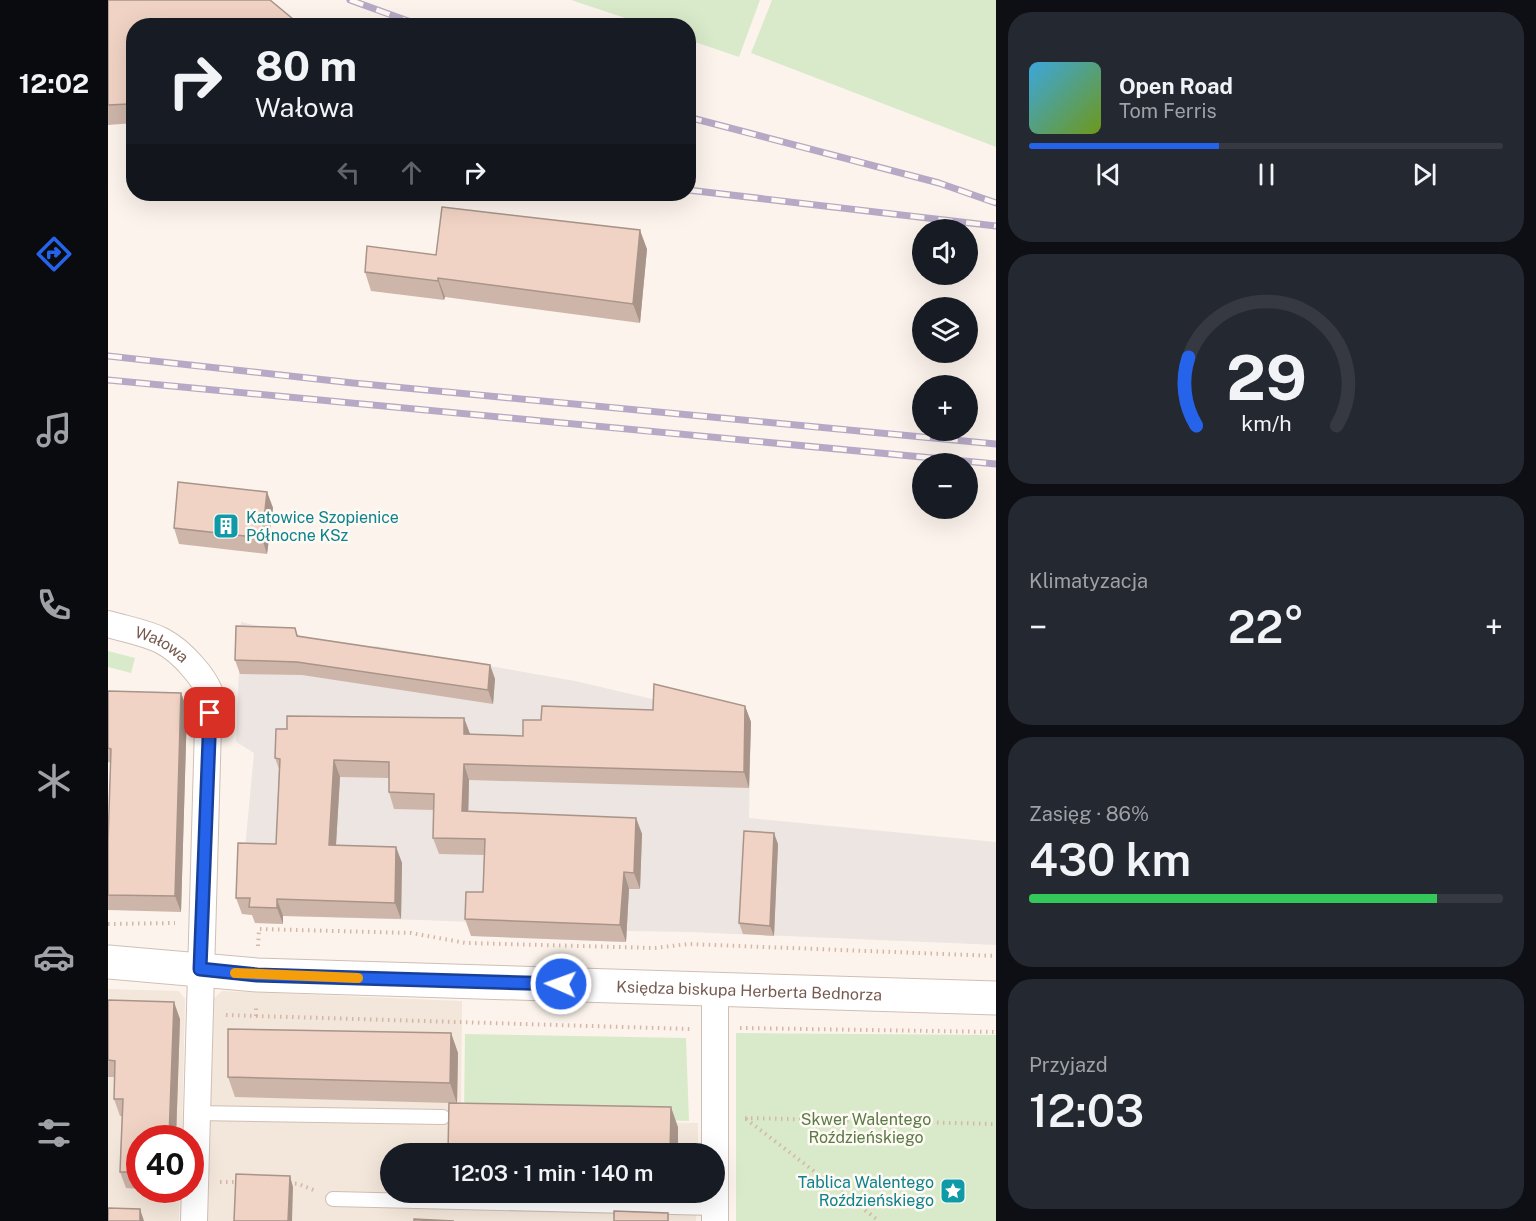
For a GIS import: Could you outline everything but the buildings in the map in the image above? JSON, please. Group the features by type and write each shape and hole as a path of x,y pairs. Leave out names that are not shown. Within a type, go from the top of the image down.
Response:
{"street":[{"name":"Wałowa","path":"108,624 162,639 176,647 206,682 210,694 194,1221"},
{"name":"Księdza biskupa Herberta Bednorza","path":"108,962 257,975 996,998"},
{"path":"715,990 715,1214"}],"lane":[{"path":"196,1113 443,1117"},
{"path":"333,1199 715,1214"}],"path":[{"path":"108,924 203,923"},
{"path":"258,947 259,929 411,933 466,943 655,948 688,944 996,956"},
{"path":"256,1016 257,994"},
{"path":"221,1022 222,1015 714,1029 996,1032"},
{"path":"738,1118 996,1124"},
{"path":"745,1118 879,1221"},
{"path":"216,1181 240,1182"},
{"path":"287,1183 299,1184 333,1199"}],"shaded area":[{"path":"241,622 366,650 376,646 575,681 751,722 749,818 996,842 996,945 627,931 626,942 471,936 471,922 283,916 283,924 255,923 255,915 242,914 244,859 254,753 236,742"},
{"path":"108,989 179,991 185,999 182,1125 126,1125 126,1203 180,1203 179,1221 108,1221"},
{"path":"222,991 462,1001 461,1118 698,1123 698,1143 380,1143 380,1203 697,1203 696,1221 206,1221 213,999"}],"green space":[{"path":"571,0 760,0 739,57 696,42 696,18 625,18"},
{"path":"772,0 996,0 996,147 751,53"},
{"path":"108,651 135,658 131,673 108,667"},
{"name":"Skwer Walentego Roździeńskiego","path":"736,1033 996,1035 996,1221 736,1221"},
{"path":"465,1034 686,1038 689,1121 464,1115"}],"railway":[{"path":"350,0 400,18"},
{"path":"696,119 939,183 996,203"},
{"path":"696,191 996,226"},
{"path":"108,356 353,383 996,444"},
{"path":"108,380 996,464"}],"slow traffic":[{"path":"235,973 358,978"}],"place":[{"name":"Katowice Szopienice Północne KSz","path":"226,526"},
{"name":"Tablica Walentego Roździeńskiego","path":"953,1191"}],"route":[{"path":"210,713 200,969 257,975 561,984"}]}
